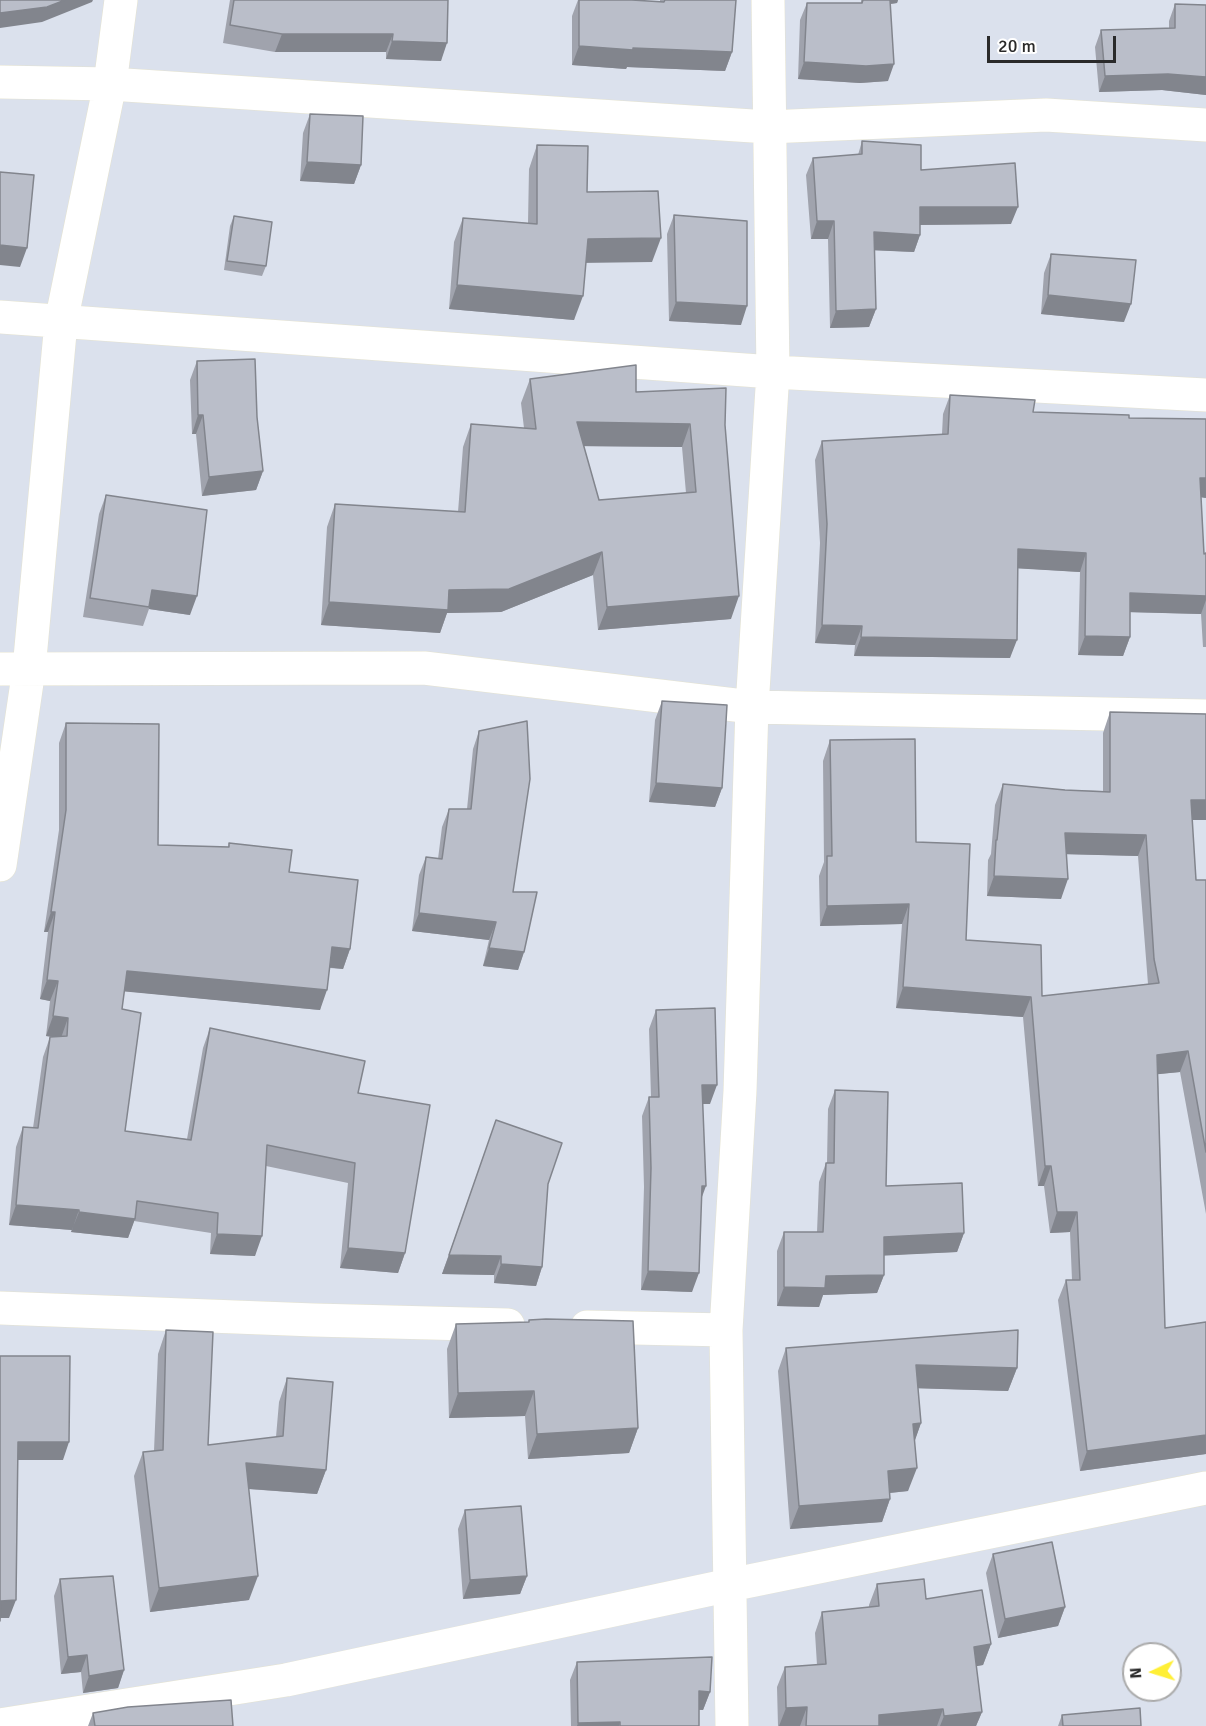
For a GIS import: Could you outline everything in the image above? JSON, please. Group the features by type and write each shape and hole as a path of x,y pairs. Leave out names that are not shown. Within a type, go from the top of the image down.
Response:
{"street":[{"path":"0,865 15,669 61,322 110,84 121,0"},
{"path":"732,1726 726,1330 740,1091 752,707 773,372 768,0"},
{"path":"0,82 110,84 768,127 1046,115 1206,124"},
{"path":"0,317 773,372 1206,395"},
{"path":"15,669 424,668 752,707 1206,716"},
{"path":"0,1308 314,1320 726,1330"},
{"path":"0,1725 286,1680 730,1585 1206,1488"}],"building":[{"path":"0,0 65,0 47,7 0,13"},
{"path":"234,0 448,0 447,43 392,41 393,34 282,34 230,25"},
{"path":"579,0 664,2 665,0 736,0 732,52 633,48 633,50 579,46"},
{"path":"863,0 890,0 894,64 866,66 804,62 807,3 862,3"},
{"path":"1175,4 1206,5 1206,77 1168,74 1105,76 1101,30 1175,28"},
{"path":"310,114 363,116 361,165 307,162"},
{"path":"862,141 921,145 921,170 1015,163 1018,207 920,207 920,235 874,232 876,309 836,311 834,221 817,221 813,158 862,154"},
{"path":"537,145 588,146 587,192 658,191 661,238 588,239 583,296 457,285 463,218 537,224"},
{"path":"0,172 34,175 27,248 0,245"},
{"path":"674,215 747,221 747,306 676,302"},
{"path":"234,216 272,222 266,266 227,261"},
{"path":"1051,254 1136,260 1131,304 1048,295"},
{"path":"255,359 257,417 263,471 209,477 203,415 198,415 197,361"},
{"path":"636,365 636,392 726,388 725,425 739,596 607,607 602,552 509,589 449,590 448,610 329,602 335,504 465,512 471,424 536,429 530,379","holes":["577,422 690,424 696,492 599,500"]},
{"path":"950,395 1035,400 1033,412 1129,415 1129,418 1206,419 1206,478 1200,478 1204,554 1206,553 1206,596 1130,593 1130,637 1085,636 1086,553 1018,549 1017,640 861,637 862,626 822,625 827,524 822,441 948,434"},
{"path":"106,495 207,510 197,596 152,590 149,607 90,598"},
{"path":"662,701 727,705 722,788 656,783"},
{"path":"1110,712 1206,714 1206,800 1191,800 1196,880 1206,880 1206,1152 1188,1051 1157,1055 1165,1328 1206,1322 1206,1435 1087,1451 1066,1280 1080,1280 1077,1212 1057,1212 1051,1166 1045,1166 1031,997 903,987 909,904 827,906 827,856 832,856 830,740 915,739 916,842 970,844 966,940 1041,945 1042,996 1159,983 1154,959 1146,835 1065,833 1068,879 994,876 1003,784 1110,792"},
{"path":"527,721 530,779 513,892 537,892 524,952 489,948 496,922 419,913 426,857 442,859 449,809 471,809 479,731"},
{"path":"66,723 159,724 158,845 229,847 229,843 292,850 289,872 358,880 350,949 332,947 327,990 127,971 122,1009 141,1013 125,1131 191,1140 210,1028 365,1061 358,1093 430,1105 405,1253 348,1248 355,1163 267,1145 262,1236 217,1234 218,1213 137,1201 135,1219 79,1212 79,1210 16,1205 23,1127 38,1128 50,1037 67,1036 68,1018 53,1016 58,981 47,980 55,912 51,912 66,810"},
{"path":"715,1008 717,1085 702,1085 706,1186 702,1186 699,1273 648,1271 651,1168 649,1097 659,1097 656,1010"},
{"path":"835,1090 888,1092 886,1186 962,1183 964,1233 884,1237 884,1275 826,1276 825,1288 784,1287 784,1232 823,1232 826,1163 834,1163"},
{"path":"496,1120 562,1143 548,1184 542,1267 501,1264 501,1256 449,1255"},
{"path":"529,1320 633,1321 638,1428 537,1434 534,1391 458,1393 456,1324 529,1322"},
{"path":"166,1330 213,1332 208,1445 283,1436 287,1378 333,1382 326,1470 246,1463 258,1576 159,1588 143,1452 163,1450"},
{"path":"1018,1330 1017,1368 916,1365 921,1423 913,1424 917,1468 888,1471 890,1499 799,1506 786,1348"},
{"path":"0,1356 70,1356 69,1442 18,1442 16,1600 1,1601 0,1621"},
{"path":"521,1506 527,1576 470,1580 465,1510"},
{"path":"1052,1542 1065,1607 1005,1619 993,1554"},
{"path":"113,1576 124,1670 89,1676 87,1655 68,1657 60,1579"},
{"path":"924,1579 926,1599 982,1590 991,1644 974,1647 982,1712 944,1716 943,1709 879,1715 879,1726 806,1726 807,1707 786,1708 785,1667 826,1664 822,1612 879,1606 877,1584"},
{"path":"712,1657 710,1692 699,1691 699,1726 620,1726 620,1722 578,1723 577,1662"},
{"path":"231,1700 233,1726 95,1726 93,1713 128,1707"},
{"path":"1140,1708 1141,1726 1063,1726 1062,1715"}]}
